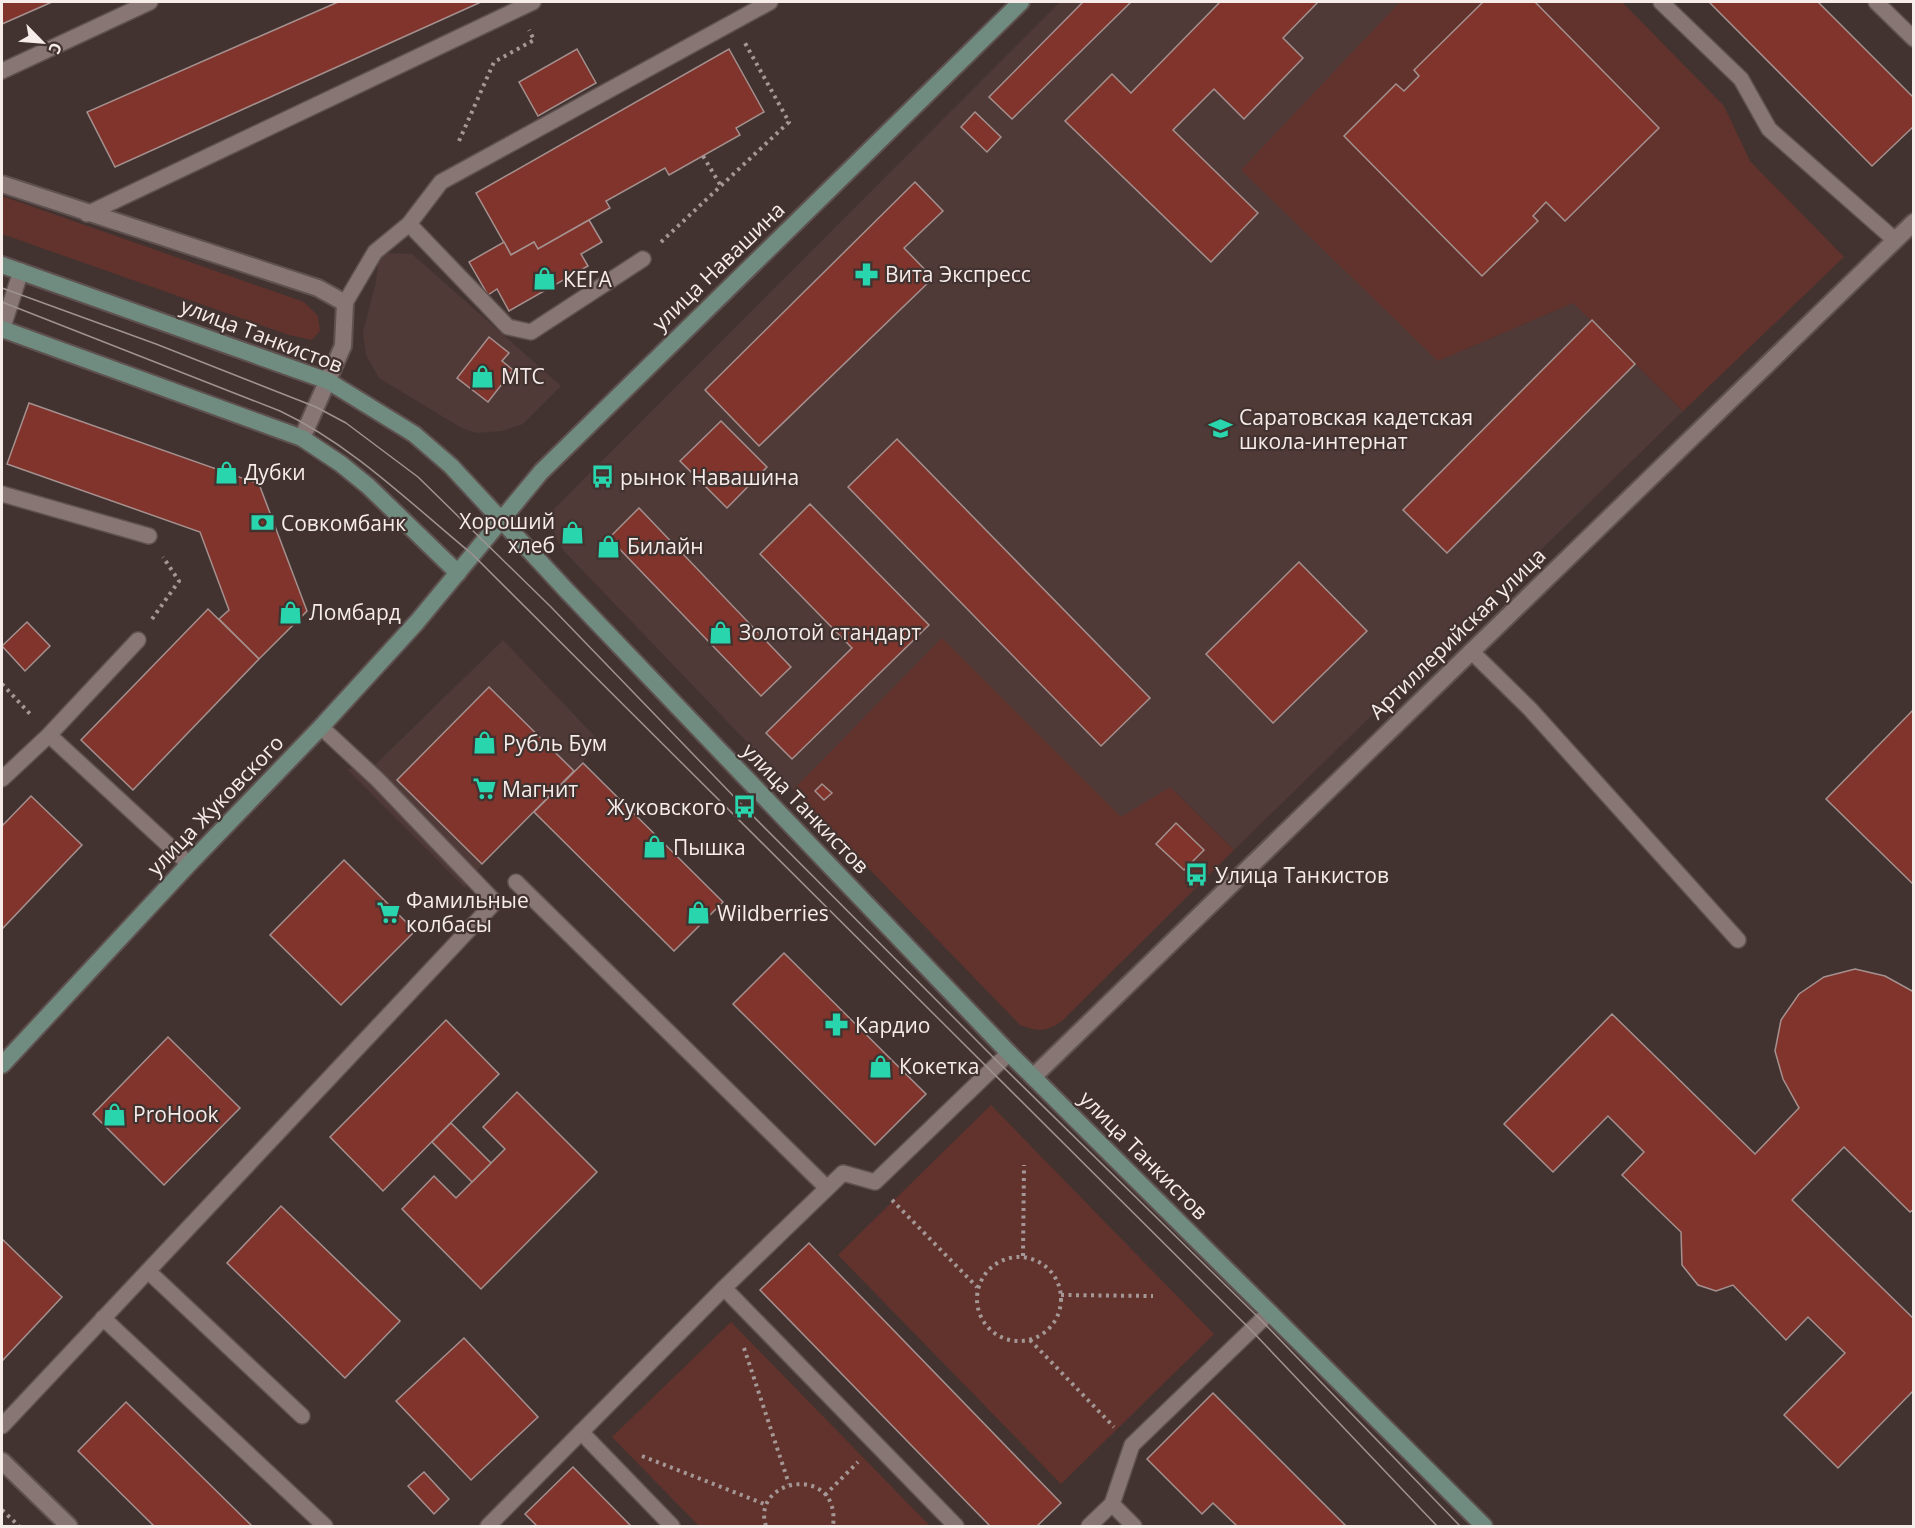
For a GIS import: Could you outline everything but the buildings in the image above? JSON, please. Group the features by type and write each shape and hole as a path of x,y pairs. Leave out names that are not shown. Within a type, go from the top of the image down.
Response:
{"main road":[{"name":"улица Навашина","path":"458,573 541,472 1021,2"},
{"name":"улица Танкистов","path":"2,265 328,381 414,434 451,466 501,518 567,591 1009,1053 1484,1527"},
{"path":"2,330 302,438 341,464 368,486 458,573"},
{"name":"улица Жуковского","path":"2,1065 189,864 321,727 417,622 458,573"}],"street":[{"path":"2,184 318,288 345,303 343,346 302,438"},
{"name":"Артиллерийская улица","path":"1033,1077 1914,222"},
{"path":"2,1461 69,1527"}],"lane":[{"path":"2,71 150,2"},
{"path":"87,213 532,2"},
{"path":"345,303 375,252 409,224 441,182 770,2"},
{"path":"1660,2 1741,79 1769,129 1895,240"},
{"path":"1876,2 1914,39"},
{"path":"409,224 508,327 531,332 643,259"},
{"path":"2,330 21,272"},
{"path":"2,494 149,536"},
{"path":"2,779 49,735 138,640"},
{"path":"1471,651 1530,709 1738,940"},
{"path":"2,1426 495,902 378,780 321,727"},
{"path":"49,735 189,864"},
{"path":"516,882 827,1188"},
{"path":"488,1527 724,1288 843,1173 875,1182 1009,1053"},
{"path":"148,1271 302,1416"},
{"path":"724,1288 956,1527"},
{"path":"1089,1527 1112,1504 1132,1445 1270,1312"},
{"path":"103,1318 325,1527"},
{"path":"581,1432 672,1527"},
{"path":"1112,1504 1134,1527"}],"path":[{"path":"643,259 789,122 733,22"},
{"path":"441,182 494,62 534,40"},
{"path":"703,156 721,186"},
{"path":"138,640 179,581 149,536"},
{"path":"2,684 49,735"},
{"path":"1023,1256 1024,1165"},
{"path":"875,1182 978,1287"},
{"path":"1023,1256 1037,1260 1049,1269 1058,1281 1061,1295 1060,1310 1053,1324 1043,1334 1029,1340 1014,1341 1000,1337 988,1329 980,1316 976,1302 978,1287 984,1274 994,1263 1008,1257 1023,1256"},
{"path":"1061,1295 1153,1296"},
{"path":"1029,1340 1132,1445"},
{"path":"742,1342 789,1484"},
{"path":"825,1494 876,1444"},
{"path":"636,1454 766,1505"},
{"path":"766,1527 764,1521 766,1505 775,1493 789,1484 804,1483 818,1488 829,1500 834,1515 833,1527"},
{"path":"2,1510 19,1527"}],"shaded area":[{"name":"Саратовская кадетская школа-интернат","path":"1060,2 1399,2 1394,10 1438,361 1573,303 1683,411 1234,850 1170,787 1121,818 942,639 793,790 564,551 551,523 553,510"},
{"path":"1400,2 1622,2 1724,106 1750,161 1844,257 1683,411 1573,303 1438,361 1241,170"},
{"path":"2,196 304,302 318,316 320,331 312,340 289,335 2,234"},
{"path":"379,253 412,254 561,386 523,424 502,431 476,433 460,427 379,378 366,355 363,332 376,282"},
{"path":"942,638 1121,817 1170,787 1234,850 1062,1021 1046,1029 1037,1030 1020,1025 793,790"},
{"path":"503,640 601,743 482,864 465,888 347,769 375,765"},
{"path":"991,1105 1214,1334 1061,1484 838,1255"},
{"path":"731,1322 930,1526 699,1526 612,1437"}],"tram line":[{"path":"2,288 156,344 316,407 346,423 418,477 551,607 744,807 999,1063 1260,1319 1460,1526"},
{"path":"2,302 280,411 332,441 356,458 472,554 1250,1329 1437,1526"}],"place":[{"name":"Вита Экспресс","path":"867,274"},
{"name":"КЕГА","path":"545,279"},
{"name":"МТС","path":"483,376"},
{"name":"Саратовская кадетская школа-интернат","path":"1221,429"},
{"name":"Дубки","path":"226,472"},
{"name":"рынок Навашина","path":"602,477"},
{"name":"Совкомбанк","path":"263,523"},
{"name":"Хороший хлеб","path":"573,533"},
{"name":"Билайн","path":"609,546"},
{"name":"Ломбард","path":"291,612"},
{"name":"Золотой стандарт","path":"721,632"},
{"name":"Рубль Бум","path":"485,743"},
{"name":"Магнит","path":"484,789"},
{"name":"Жуковского","path":"744,807"},
{"name":"Пышка","path":"655,847"},
{"name":"Улица Танкистов","path":"1197,875"},
{"name":"Фамильные колбасы","path":"388,912"},
{"name":"Wildberries","path":"699,913"},
{"name":"Кардио","path":"837,1025"},
{"name":"Кокетка","path":"881,1066"},
{"name":"ProHook","path":"115,1114"}]}
